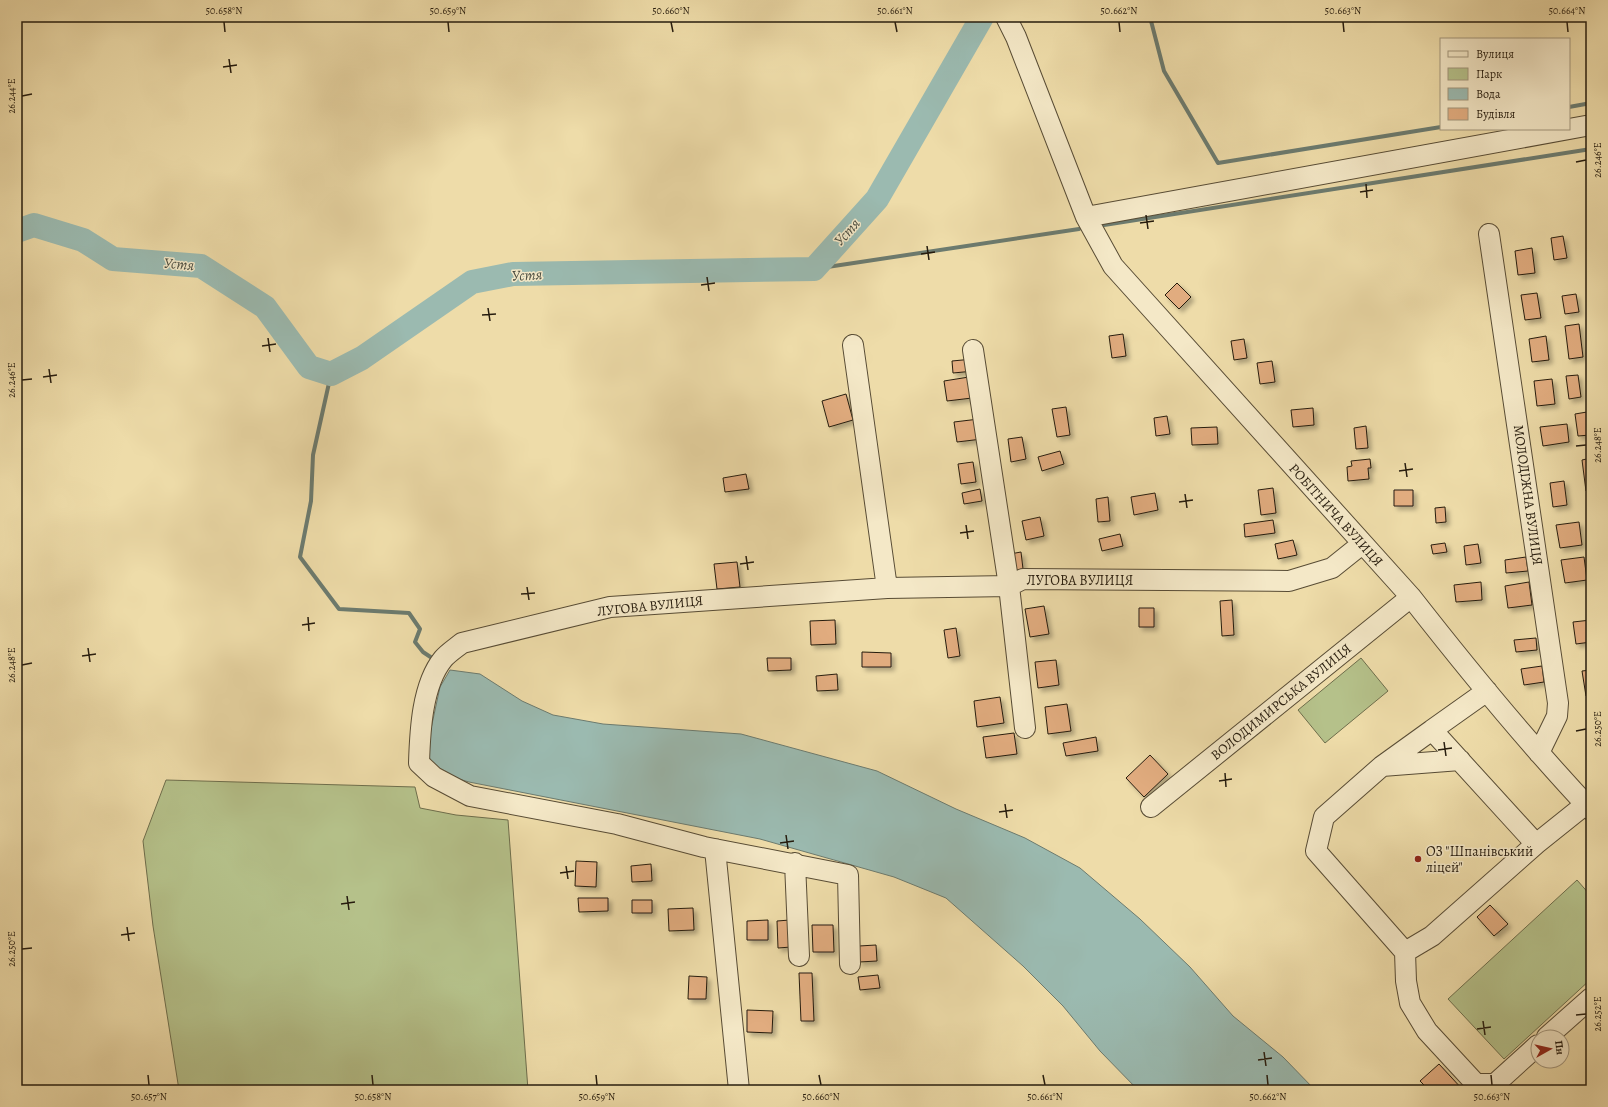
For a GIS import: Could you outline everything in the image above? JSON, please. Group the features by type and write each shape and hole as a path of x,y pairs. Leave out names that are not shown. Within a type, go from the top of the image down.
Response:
{"street":[{"name":"РОБІТНИЧА ВУЛИЦЯ","path":"1006,17 1016,37 1086,217 1112,266 1411,597 1539,753 1588,807"},
{"path":"1570,129 1591,125"},
{"path":"1086,217 1564,130"},
{"name":"МОЛОДІЖНА ВУЛИЦЯ","path":"1489,234 1558,703 1557,716 1539,753"},
{"path":"853,345 887,588"},
{"path":"973,350 1009,586 1025,728"},
{"name":"ЛУГОВА ВУЛИЦЯ","path":"850,964 848,874 796,863 715,849 617,824 470,796 434,776 419,763 420,745 423,714 429,683 443,659 462,643 610,607 887,588 1009,586 1023,579 1289,581 1332,568 1362,544"},
{"name":"ВОЛОДИМИРСЬКА ВУЛИЦЯ","path":"1150,807 1411,597"},
{"path":"1487,691 1382,766 1324,817 1316,851 1405,952 1406,981 1410,1003 1427,1031 1476,1084 1495,1084 1530,1052"},
{"path":"1432,730 1536,844"},
{"path":"1382,766 1460,760"},
{"path":"1405,952 1432,936 1536,844 1588,807"},
{"path":"715,849 740,1090"},
{"path":"796,863 799,956"},
{"path":"1556,1029 1591,998"}],"green space":[{"path":"1361,658 1388,691 1325,743 1298,710"},
{"path":"166,780 415,787 420,808 456,815 508,820 528,1090 179,1090 153,926 143,841"},
{"path":"1577,880 1591,896 1591,979 1537,1029 1530,1029 1530,1035 1504,1059 1448,999"}],"water":[{"path":"450,670 480,674 522,701 553,715 603,724 741,734 877,771 956,809 1025,838 1080,868 1140,919 1190,967 1233,1016 1283,1057 1315,1090 1138,1090 1100,1051 1063,1006 1023,966 946,898 894,877 760,839 469,782 438,773 426,752 440,687"}],"building":[{"path":"1563,236 1567,258 1554,260 1551,238"},
{"path":"1532,248 1535,273 1518,275 1515,251"},
{"path":"1177,283 1191,297 1179,309 1165,295"},
{"path":"1537,293 1541,318 1525,320 1521,295"},
{"path":"1576,294 1579,312 1565,314 1562,296"},
{"path":"1579,324 1583,357 1569,359 1565,326"},
{"path":"1123,334 1126,356 1112,358 1109,336"},
{"path":"1546,336 1549,360 1532,362 1529,339"},
{"path":"1244,339 1247,358 1234,360 1231,341"},
{"path":"973,359 974,371 953,373 952,361"},
{"path":"1272,361 1275,382 1260,384 1257,363"},
{"path":"1578,375 1581,397 1569,399 1566,376"},
{"path":"969,377 972,398 947,401 944,381"},
{"path":"1552,379 1555,404 1537,406 1534,381"},
{"path":"846,394 853,420 829,427 822,401"},
{"path":"1066,407 1070,435 1057,437 1052,409"},
{"path":"1313,408 1314,425 1293,427 1291,410"},
{"path":"1587,412 1590,435 1578,436 1575,414"},
{"path":"1167,416 1170,434 1156,436 1154,418"},
{"path":"979,419 982,439 957,442 954,422"},
{"path":"1567,424 1569,442 1543,446 1540,427"},
{"path":"1366,426 1368,448 1356,449 1354,428"},
{"path":"1217,427 1218,444 1192,445 1191,428"},
{"path":"1022,437 1026,459 1011,462 1008,439"},
{"path":"1060,451 1064,464 1042,471 1038,457"},
{"path":"1591,458 1591,491 1586,491 1582,460"},
{"path":"1370,459 1371,468 1368,468 1369,479 1348,481 1347,467 1352,466 1351,461"},
{"path":"973,462 976,482 961,484 958,464"},
{"path":"746,474 749,489 725,492 723,478"},
{"path":"1564,481 1567,505 1553,507 1550,483"},
{"path":"1273,488 1276,513 1261,515 1258,490"},
{"path":"980,489 982,501 964,504 962,493"},
{"path":"1394,490 1413,490 1413,506 1394,506"},
{"path":"1155,493 1158,510 1134,515 1131,497"},
{"path":"1108,497 1110,521 1098,522 1096,499"},
{"path":"1445,507 1446,522 1436,523 1435,508"},
{"path":"1040,517 1044,536 1026,540 1022,521"},
{"path":"1273,520 1275,533 1245,537 1244,524"},
{"path":"1579,522 1582,545 1560,548 1556,525"},
{"path":"1120,534 1123,546 1102,551 1099,539"},
{"path":"1293,540 1297,555 1278,559 1275,544"},
{"path":"1445,543 1447,552 1433,554 1431,545"},
{"path":"1478,544 1481,563 1466,565 1464,546"},
{"path":"1021,552 1023,569 1012,571 1010,554"},
{"path":"1526,557 1528,571 1506,573 1505,560"},
{"path":"1584,557 1587,580 1565,583 1561,560"},
{"path":"737,562 740,587 717,589 714,564"},
{"path":"1481,582 1482,600 1456,602 1454,585"},
{"path":"1529,582 1532,605 1508,608 1505,586"},
{"path":"1232,600 1234,635 1222,636 1220,601"},
{"path":"1044,606 1049,634 1030,637 1025,609"},
{"path":"1139,608 1154,608 1154,627 1139,627"},
{"path":"835,620 836,644 811,645 810,621"},
{"path":"1591,620 1591,642 1576,644 1573,622"},
{"path":"956,628 960,656 948,658 944,630"},
{"path":"1536,638 1537,650 1516,652 1514,640"},
{"path":"862,652 891,653 891,667 862,667"},
{"path":"767,658 791,658 791,670 768,671"},
{"path":"1056,660 1059,685 1038,688 1035,662"},
{"path":"1542,666 1544,682 1524,685 1521,669"},
{"path":"1591,670 1591,695 1586,696 1582,671"},
{"path":"837,674 838,690 817,691 816,676"},
{"path":"1000,697 1004,723 977,727 974,701"},
{"path":"1067,704 1071,731 1048,734 1045,707"},
{"path":"1014,733 1017,754 986,758 983,737"},
{"path":"1096,737 1098,751 1066,756 1063,743"},
{"path":"1150,755 1168,774 1144,797 1126,778"},
{"path":"576,861 597,862 596,887 575,886"},
{"path":"651,864 652,881 632,882 631,866"},
{"path":"578,898 608,898 608,911 579,912"},
{"path":"632,900 652,900 652,913 632,913"},
{"path":"1490,905 1508,924 1494,936 1477,917"},
{"path":"693,908 694,930 669,931 668,909"},
{"path":"768,920 768,940 747,940 747,921"},
{"path":"790,920 791,947 778,948 777,921"},
{"path":"812,925 833,925 834,952 813,952"},
{"path":"876,945 877,961 859,962 859,946"},
{"path":"799,973 812,973 814,1021 801,1021"},
{"path":"878,975 880,988 860,990 858,977"},
{"path":"689,976 707,977 706,999 688,999"},
{"path":"747,1010 773,1011 772,1033 747,1032"},
{"path":"1439,1064 1463,1090 1429,1090 1420,1081"}],"waterway":[{"name":"Устя","path":"17,231 34,225 83,240 113,259 201,266 265,307 309,367 331,374 362,358 472,282 513,274 814,269 877,199 982,17"},
{"path":"1150,17 1164,71 1218,163 1440,127"},
{"path":"1570,107 1591,103"},
{"path":"1104,225 1591,149"},
{"path":"814,269 1079,229"},
{"path":"331,374 313,455 311,501 300,557 339,609 409,613 420,629 415,642 423,652 435,660"}],"place":[{"name":"ОЗ \"Шпанівський ліцей\"","path":"1418,859"}]}
